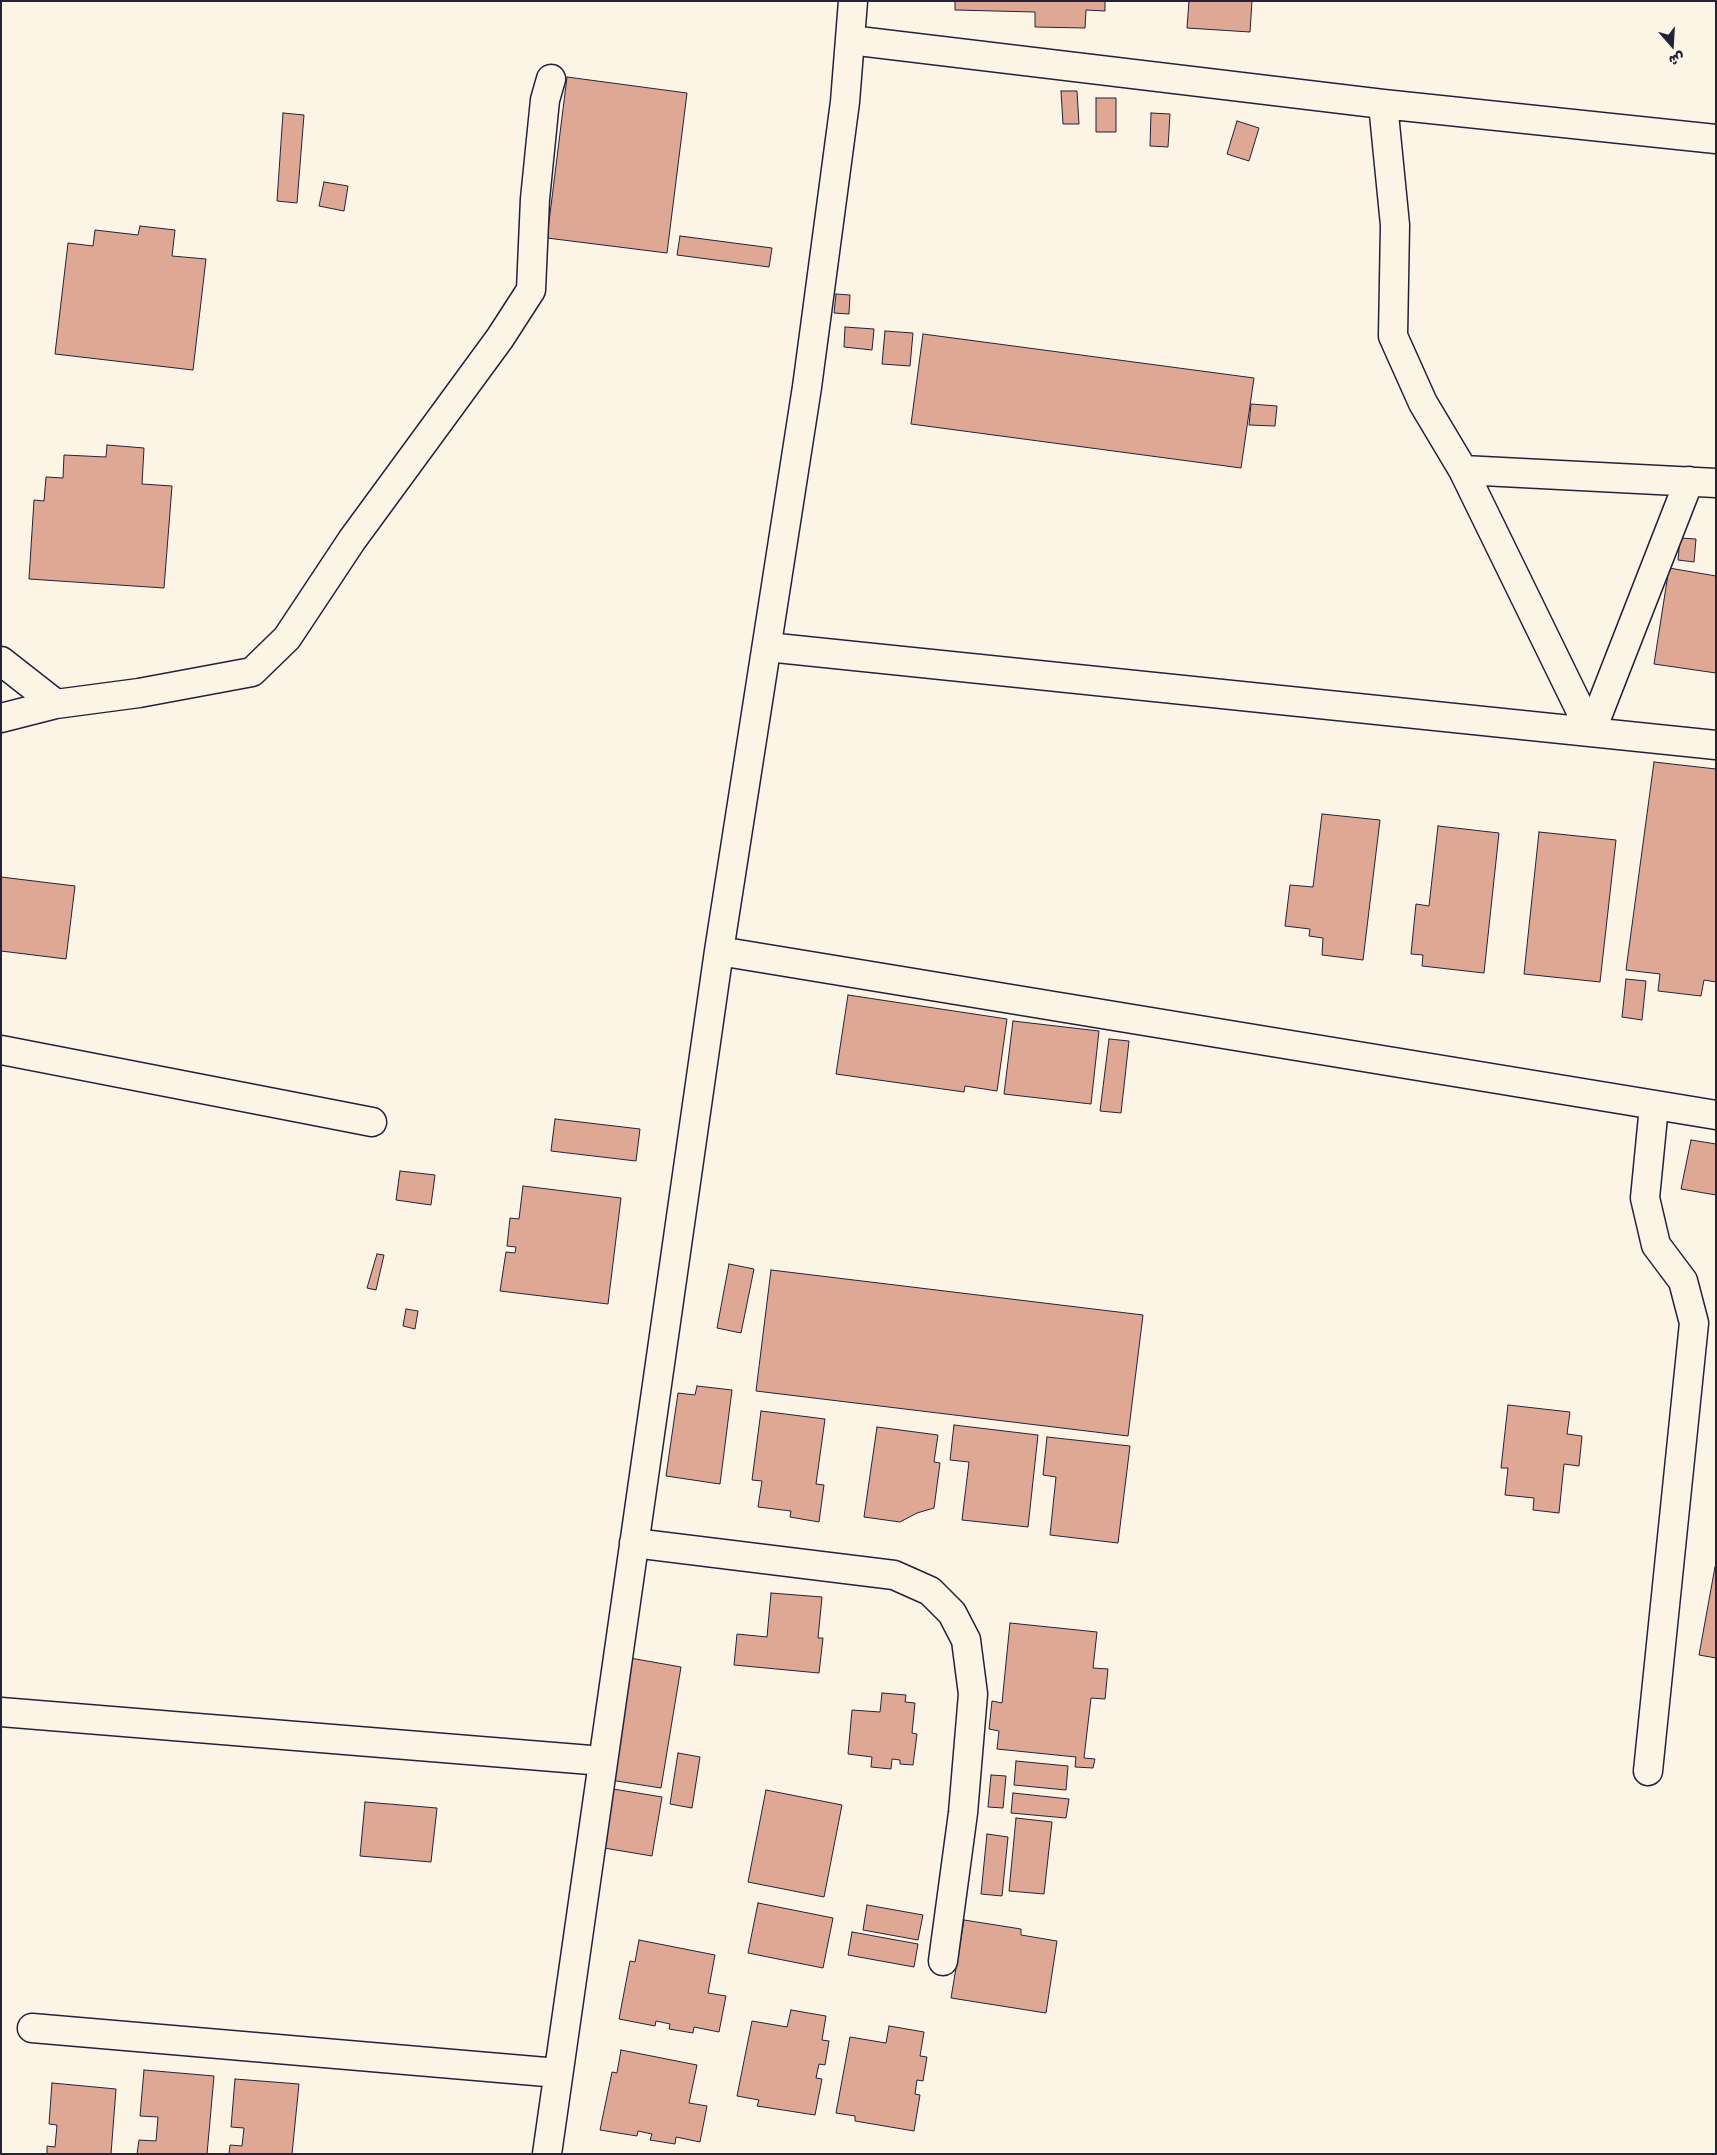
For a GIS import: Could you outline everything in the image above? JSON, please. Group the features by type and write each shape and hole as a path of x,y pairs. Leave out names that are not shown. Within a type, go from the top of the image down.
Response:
{"street":[{"path":"547,2154 720,951 809,367 845,102 854,1"},
{"path":"850,40 1383,104 1716,139"},
{"path":"1,718 56,704 139,693 252,672 287,638 352,540 494,346 531,290 535,200 545,100 551,79"},
{"path":"1383,104 1395,225 1393,336 1423,403 1463,470 1591,732"},
{"path":"1463,470 1716,483"},
{"path":"1591,732 1688,481"},
{"path":"767,647 1716,745"},
{"path":"1,661 56,704"},
{"path":"720,951 1716,1115"},
{"path":"1,1050 372,1122"},
{"path":"1648,1771 1694,1323 1684,1282 1656,1245 1645,1198 1654,1106"},
{"path":"634,1544 894,1575 930,1591 952,1613 966,1640 973,1694 964,1812 943,1961"},
{"path":"1,1712 603,1760"},
{"path":"32,2028 558,2073"}],"building":[{"path":"955,1 1105,1 1105,11 1086,10 1085,28 1035,27 1035,12 955,10"},
{"path":"1189,1 1252,1 1250,32 1187,28"},
{"path":"567,77 687,93 667,253 547,238"},
{"path":"1061,91 1077,91 1079,124 1063,124"},
{"path":"1096,98 1116,98 1116,132 1096,132"},
{"path":"283,113 304,115 297,203 277,201"},
{"path":"1151,113 1170,114 1168,147 1150,146"},
{"path":"1237,121 1259,128 1249,161 1227,154"},
{"path":"324,182 348,186 344,211 319,206"},
{"path":"140,226 175,230 172,256 206,259 193,370 55,354 68,243 93,246 95,230 138,235"},
{"path":"680,236 772,248 769,267 677,255"},
{"path":"836,294 850,295 849,314 834,313"},
{"path":"845,327 874,329 872,350 844,347"},
{"path":"885,331 913,333 910,366 882,364"},
{"path":"923,334 1254,378 1241,468 911,424"},
{"path":"1251,404 1277,406 1275,426 1249,425"},
{"path":"107,445 144,448 142,484 172,486 164,588 29,579 34,500 44,501 46,477 63,478 64,455 106,457"},
{"path":"1680,538 1696,539 1694,562 1678,560"},
{"path":"1669,568 1716,576 1716,673 1654,664"},
{"path":"1654,762 1716,769 1716,982 1704,980 1701,996 1658,991 1660,974 1626,970"},
{"path":"1322,814 1380,820 1363,960 1322,955 1323,938 1309,936 1310,929 1285,926 1290,885 1313,887"},
{"path":"1438,826 1499,833 1484,973 1422,966 1423,955 1411,954 1416,904 1429,906"},
{"path":"1539,832 1616,840 1600,982 1524,974"},
{"path":"1,877 75,886 66,959 1,951"},
{"path":"1626,979 1646,981 1642,1020 1622,1017"},
{"path":"848,995 1007,1019 997,1091 965,1086 964,1092 836,1074"},
{"path":"1013,1021 1099,1031 1091,1104 1004,1094"},
{"path":"1109,1039 1129,1041 1121,1113 1100,1111"},
{"path":"555,1119 640,1129 636,1161 551,1151"},
{"path":"1691,1140 1716,1144 1716,1195 1681,1189"},
{"path":"400,1171 435,1175 431,1205 396,1200"},
{"path":"523,1186 621,1198 608,1304 500,1291 506,1252 515,1253 516,1247 507,1246 510,1218 519,1219"},
{"path":"377,1254 384,1255 376,1290 367,1288"},
{"path":"729,1264 754,1269 741,1333 717,1328"},
{"path":"771,1270 1143,1315 1128,1436 756,1391"},
{"path":"406,1309 418,1311 415,1329 403,1326"},
{"path":"697,1386 732,1390 720,1484 666,1476 678,1393 695,1395"},
{"path":"1508,1405 1570,1412 1567,1434 1582,1436 1579,1466 1564,1464 1559,1513 1533,1510 1534,1498 1505,1495 1508,1468 1501,1468"},
{"path":"761,1411 825,1419 816,1484 824,1485 819,1522 790,1517 791,1511 758,1507 762,1481 752,1480"},
{"path":"954,1425 1038,1435 1028,1527 962,1520 969,1462 950,1460"},
{"path":"877,1427 938,1435 934,1462 940,1463 934,1508 917,1513 900,1522 864,1517"},
{"path":"1047,1437 1130,1446 1118,1543 1050,1535 1056,1477 1043,1475"},
{"path":"1716,1567 1716,1658 1699,1655"},
{"path":"771,1593 822,1597 818,1638 823,1638 819,1673 734,1665 737,1634 767,1637"},
{"path":"1010,1623 1097,1632 1093,1668 1108,1669 1105,1699 1091,1698 1084,1758 1095,1759 1093,1768 1075,1767 1076,1757 997,1749 999,1731 989,1729 992,1701 1002,1703"},
{"path":"630,1658 681,1667 661,1788 610,1780"},
{"path":"882,1693 906,1695 905,1702 915,1703 912,1733 917,1734 913,1765 900,1764 900,1760 892,1759 891,1769 871,1767 872,1757 848,1754 852,1710 880,1712"},
{"path":"678,1753 700,1757 692,1808 670,1804"},
{"path":"1016,1761 1068,1766 1066,1790 1014,1785"},
{"path":"991,1775 1006,1776 1003,1808 988,1807"},
{"path":"613,1789 662,1797 652,1856 604,1848"},
{"path":"766,1790 842,1805 824,1897 748,1882"},
{"path":"1013,1793 1069,1799 1066,1818 1011,1813"},
{"path":"365,1802 437,1808 431,1862 360,1856"},
{"path":"1016,1818 1052,1822 1044,1894 1009,1891"},
{"path":"987,1834 1008,1837 1002,1896 981,1894"},
{"path":"758,1903 833,1918 823,1968 748,1953"},
{"path":"867,1905 923,1915 918,1940 863,1930"},
{"path":"964,1920 1021,1929 1021,1935 1057,1941 1046,2013 951,1998"},
{"path":"852,1932 918,1944 914,1967 848,1955"},
{"path":"639,1940 715,1955 708,1993 726,1996 719,2032 694,2027 693,2033 669,2029 670,2024 656,2021 655,2026 619,2019 630,1961 635,1962"},
{"path":"791,2010 826,2016 822,2040 829,2041 825,2065 819,2064 816,2078 822,2079 815,2115 757,2106 759,2100 737,2096 752,2021 787,2027"},
{"path":"889,2026 924,2032 920,2056 927,2057 923,2081 917,2080 915,2094 920,2095 914,2131 855,2121 855,2116 836,2113 850,2037 886,2043"},
{"path":"621,2050 697,2065 689,2103 707,2106 700,2142 676,2137 675,2144 650,2140 652,2134 638,2131 637,2136 600,2130 612,2072 617,2073"},
{"path":"144,2070 214,2076 207,2154 137,2154 139,2140 156,2141 158,2117 140,2116"},
{"path":"235,2079 299,2084 292,2154 229,2154 230,2145 242,2146 244,2128 231,2127"},
{"path":"52,2083 116,2089 111,2154 47,2154 47,2146 55,2147 57,2125 49,2124"}]}
